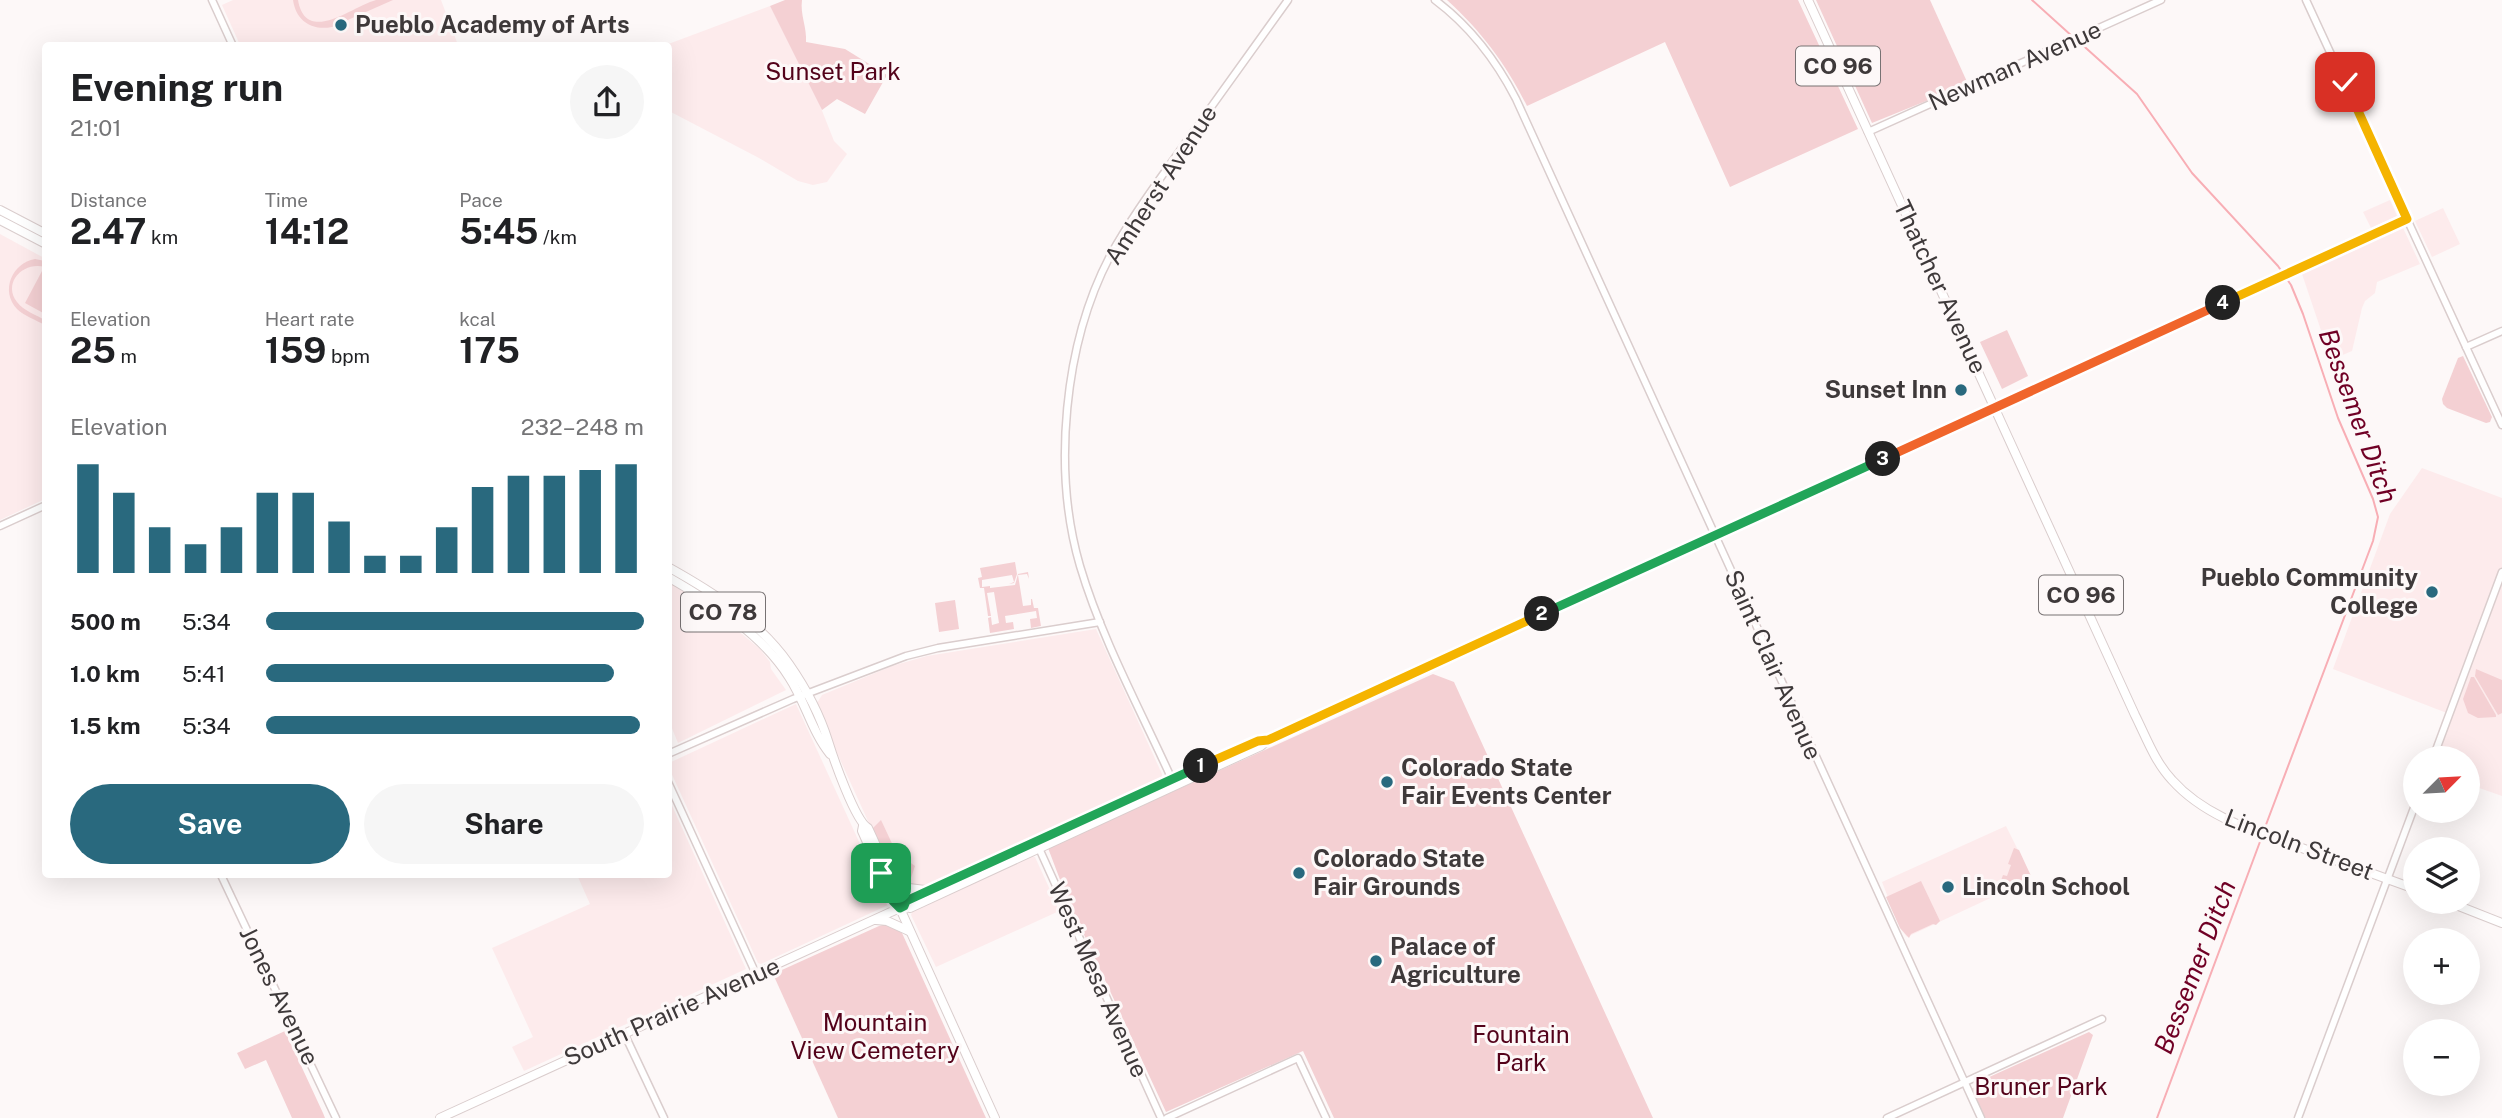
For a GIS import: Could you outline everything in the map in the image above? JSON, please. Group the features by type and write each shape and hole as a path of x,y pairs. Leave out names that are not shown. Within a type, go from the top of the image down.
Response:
{"main road":[{"name":"Thatcher Avenue","path":"1808,0 2152,750 2167,775 2187,795"},
{"path":"0,210 42,232"},
{"path":"0,220 42,242"},
{"name":"South Prairie Avenue","path":"901,906 910,908 1173,782 1261,746 1268,740 1995,407"},
{"name":"CO 78","path":"672,569 712,594 758,629 789,664 828,741 831,755 893,901 901,906"},
{"name":"CO 78","path":"672,580 720,610 766,648 803,695"},
{"name":"Lincoln Street","path":"2187,795 2211,812 2258,833 2403,885"},
{"name":"CO 78","path":"863,826 868,828 888,870 911,932 995,1118"},
{"name":"South Prairie Avenue","path":"440,1118 873,920 932,889 1037,845"},
{"path":"888,870 909,888 932,889"},
{"path":"2479,914 2502,923"},
{"path":"873,920 887,921 911,932"}],"street":[{"path":"212,0 231,42"},
{"name":"Amherst Avenue","path":"1173,782 1100,622 1080,564 1069,515 1065,463 1067,415 1086,316 1110,257 1151,191 1288,0"},
{"name":"Saint Clair Avenue","path":"1435,0 1475,36 1507,81 1981,1118"},
{"name":"Newman Avenue","path":"1868,132 2161,0"},
{"path":"2306,0 2502,425"},
{"name":"South Prairie Avenue","path":"1995,407 2407,219"},
{"path":"2466,347 2502,331"},
{"path":"0,526 42,509"},
{"path":"2437,746 2502,572"},
{"path":"672,752 803,695 921,651 1100,622"},
{"path":"672,791 756,974"},
{"path":"2298,1118 2408,823"},
{"name":"West Mesa Avenue","path":"1037,845 1161,1118"},
{"name":"Jones Avenue","path":"221,878 336,1118"},
{"path":"1887,1118 2102,1019"},
{"path":"624,1033 664,1118"},
{"path":"1167,1118 1298,1058 1326,1118"}],"shaded area":[{"name":"Pueblo Academy of Arts","path":"233,0 441,0 457,42 239,42 222,5"},
{"path":"770,6 815,93 834,141 847,154 827,182 813,185 798,181 672,113 672,43"},
{"path":"2390,200 2397,216 2371,228 2363,212"},
{"path":"2443,208 2460,244 2432,257 2415,221"},
{"path":"2403,228 2420,264 2377,282 2375,293 2365,301 2362,308 2352,351 2331,360 2302,274"},
{"path":"0,234 42,257 42,500 0,520"},
{"name":"Pueblo Community College","path":"2422,468 2502,498 2502,796 2480,788 2480,746 2440,746 2452,715 2333,669 2390,514"},
{"path":"672,584 718,614 760,649 786,690 678,743 672,728"},
{"path":"1096,629 1162,778 936,883 921,886 908,884 888,865 817,709 822,695 892,666 927,656"},
{"path":"796,704 888,905 761,964 758,963 672,775 672,762"},
{"path":"672,806 746,969 524,1071 512,1047 533,1037 492,948 590,904 578,878 672,878"},
{"name":"Lincoln School","path":"2006,826 2031,876 2029,880 1907,937 1900,928 1882,882"},
{"path":"1032,856 1035,857 1057,905 1057,912 936,967 911,915 912,912"}],"green space":[{"path":"293,0 298,0 303,13 310,20 320,22 331,20 376,0 393,0 325,28 312,26 301,19"},
{"name":"Sunset Park","path":"785,0 802,0 806,42 845,49 887,75 865,114 837,99 822,110 770,6"},
{"path":"1447,0 1798,0 1858,129 1730,187 1665,42 1527,106 1492,49"},
{"path":"1816,0 1930,0 1968,84 1872,123"},
{"path":"35,259 42,260 42,267 23,270 14,281 13,295 23,308 42,318 42,324 17,309 9,294 11,279 20,266"},
{"path":"42,271 42,312 25,303"},
{"path":"2007,330 2028,376 2002,389 1980,342"},
{"path":"2463,356 2492,417 2490,422 2486,423 2443,404 2442,399 2458,358"},
{"path":"1015,562 1017,574 1014,583 1009,584 1014,582 1012,575 982,580 982,587 1015,585 1018,574 1028,572 1029,579 1027,574 1018,575 1023,606 1031,605 1032,599 1034,608 1038,608 1041,626 1031,628 1030,619 1037,618 1036,611 1005,616 1006,623 1013,622 1014,629 990,633 988,618 991,617 992,625 999,623 994,592 987,593 991,616 988,616 984,588 980,588 978,578 982,577 980,568"},
{"path":"955,600 959,629 939,632 935,603"},
{"path":"2476,669 2502,680 2502,713 2498,715 2475,676"},
{"name":"Colorado State Fair Grounds","path":"1433,674 1454,682 1653,1118 1334,1118 1303,1051 1166,1112 1067,898 1048,848"},
{"path":"2471,677 2474,677 2496,717 2478,718 2468,713 2463,699"},
{"path":"881,820 896,852 915,866 909,884 891,868 873,832 873,828"},
{"path":"2014,848 2019,850 2031,876 2029,880 2002,893 1999,886 2003,875 2007,876"},
{"path":"1921,881 1940,921 1911,934 1909,938 1900,928 1886,897"},
{"name":"Mountain View Cemetery","path":"887,924 902,933 986,1118 838,1118 773,974"},
{"path":"285,1031 325,1118 292,1118 266,1060 245,1069 237,1053"},
{"name":"Bruner Park","path":"2089,1032 2093,1035 2063,1118 1985,1118 1971,1089 1977,1086 1976,1083"}],"waterway":[{"name":"Bessemer Ditch","path":"2032,0 2073,37"},
{"name":"Bessemer Ditch","path":"2077,40 2137,94 2192,173 2278,266 2291,285 2338,418 2373,499 2378,517 2373,541 2264,830"},
{"name":"Bessemer Ditch","path":"2157,1118 2261,839"}],"place":[{"name":"Pueblo Academy of Arts","path":"341,25"},
{"name":"Sunset Inn","path":"1961,390"},
{"name":"Pueblo Community College","path":"2432,592"},
{"name":"Colorado State Fair Events Center","path":"1387,782"},
{"name":"Colorado State Fair Grounds","path":"1299,873"},
{"name":"Lincoln School","path":"1948,887"},
{"name":"Palace of Agriculture","path":"1376,961"}],"route":[{"path":"881,873 893,901 900,908 906,901 998,857 1258,741 1268,740 2407,219 2345,82"}],"park label":[{"name":"Fountain Park","path":"1521,1049"}]}
